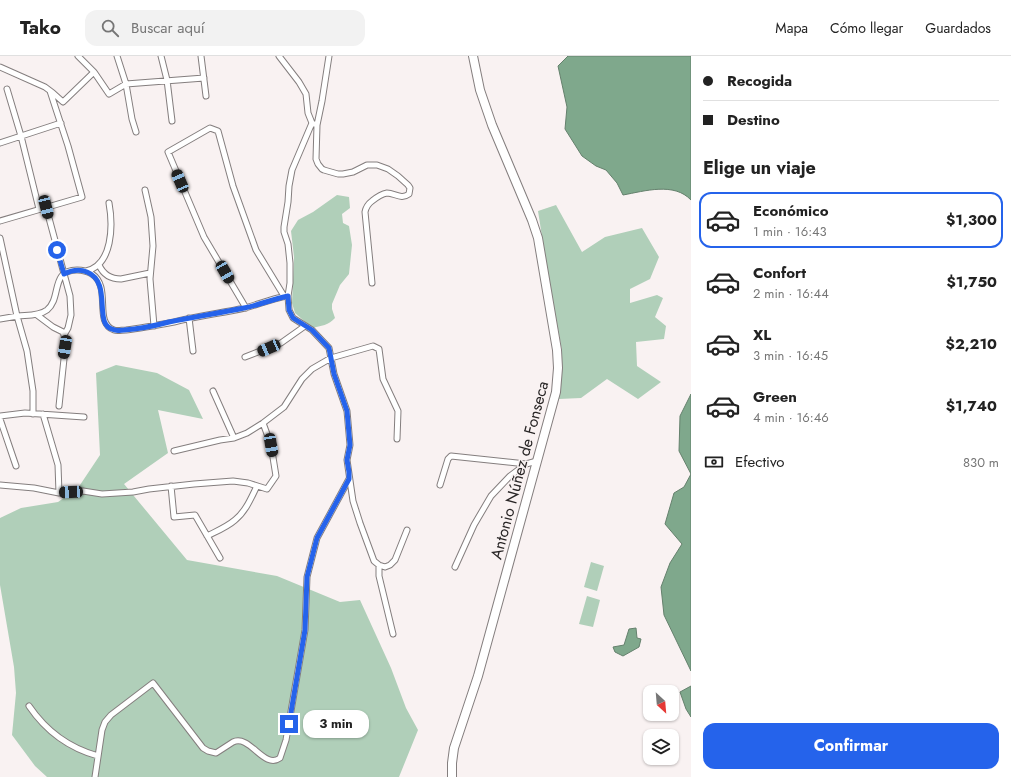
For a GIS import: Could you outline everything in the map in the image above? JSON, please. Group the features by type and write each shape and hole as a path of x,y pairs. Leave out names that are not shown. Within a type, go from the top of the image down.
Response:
{"main road":[{"name":"Antonio Núñez de Fonseca","path":"452,777 454,748 478,676 556,392 558,368 557,350 538,238 532,220 492,125 480,90 473,56"}],"street":[{"path":"78,56 94,72 109,94 126,84 204,78"},
{"path":"117,56 126,84 132,119 136,132"},
{"path":"161,56 167,80 172,121"},
{"path":"201,56 206,96"},
{"path":"279,56 300,82 306,94 308,113 315,124 316,159 322,169 343,174 353,172 367,165 378,165 388,169 398,176 410,188 409,194 405,196 390,194 380,195 369,204 366,209 365,212 372,283"},
{"path":"286,296 290,283 290,263 284,226 289,186 295,162 315,124 322,101 329,56"},
{"path":"0,67 45,87 63,102 94,72"},
{"path":"7,89 21,136 39,209"},
{"path":"0,221 82,197 62,123 50,91"},
{"path":"0,143 62,123"},
{"path":"246,308 204,237 168,152 210,128 218,131 233,186 256,250 286,296 289,310 293,318 312,330 329,348 334,374 347,411 350,445 347,460 353,502 374,561 380,565 390,565 395,560 407,530"},
{"path":"145,190 151,217 153,246 150,279 154,326"},
{"path":"0,319 37,315 47,310 55,297 56,286 64,274 77,270 86,271 99,265 104,258 110,237 111,220 109,203"},
{"path":"46,207 70,296 70,321 64,335"},
{"path":"0,238 17,316 27,351 33,391 33,414"},
{"path":"99,265 104,273 113,278 121,279 150,273"},
{"path":"86,271 99,281 102,291 103,318 109,327 115,330 154,326 246,308 286,296"},
{"path":"37,315 53,327 63,332 66,340 59,406"},
{"path":"189,318 193,351"},
{"path":"245,358 281,343 305,326"},
{"path":"174,451 234,438 247,433 284,407 302,379 312,368 331,358 373,346 379,349 383,379 398,411 397,439"},
{"path":"213,391 234,438"},
{"path":"0,416 25,413 84,417"},
{"path":"43,414 58,465 59,493"},
{"path":"0,419 16,466"},
{"path":"0,485 34,488 59,493 83,491 102,494 233,481 248,483 267,489 276,476 271,445 263,423"},
{"path":"440,486 450,456 526,464 537,461"},
{"path":"455,567 474,525 491,496 510,476 526,464"},
{"path":"95,777 102,730 108,718 153,683 203,748 208,751 216,753 236,741 241,741 269,760 274,761 280,758 286,740 305,630 307,577 317,538 349,479"},
{"path":"171,486 174,517 195,515 220,558"},
{"path":"207,536 240,516 258,486"},
{"path":"380,565 380,576 393,634"},
{"path":"29,706 46,727 61,739 79,749 98,756"}],"shaded area":[{"path":"568,56 691,56 691,200 684,194 668,189 650,190 623,195 617,183 606,170 596,166 582,156 565,129 567,107 558,66"},
{"path":"337,195 349,197 350,208 342,214 343,223 349,226 352,245 349,274 340,285 332,304 335,318 327,324 312,328 295,313 292,303 294,257 291,231 298,220 313,212"},
{"path":"556,205 582,252 605,237 642,228 659,257 650,279 630,289 630,303 657,295 663,298 655,317 666,326 664,339 636,342 637,366 661,382 638,399 607,379 581,398 559,399 562,351 538,211"},
{"path":"116,365 157,373 189,390 203,419 158,410 168,453 124,484 187,560 277,576 340,602 360,600 391,668 406,708 418,730 399,777 47,777 35,766 12,735 16,693 14,667 0,585 0,518 21,508 58,502 78,488 100,455 96,373"},
{"path":"691,394 691,474 679,451 680,416"},
{"path":"691,474 691,671 664,615 661,587 670,563 682,544 665,524 674,493 684,487"},
{"path":"591,562 604,566 597,591 584,587"},
{"path":"587,596 600,600 593,627 579,624"},
{"path":"636,628 637,638 641,639 639,647 623,656 615,652 613,647 624,645 629,629"},
{"path":"691,686 691,717 686,709 680,692"}],"route":[{"path":"57,250 64,274 73,270 82,270 90,273 99,281 102,291 103,318 106,324 112,329 135,329 154,326 246,308 288,296 289,310 293,318 312,330 329,348 334,374 347,411 350,445 347,460 349,479 317,538 307,577 305,630 289,724"}]}
